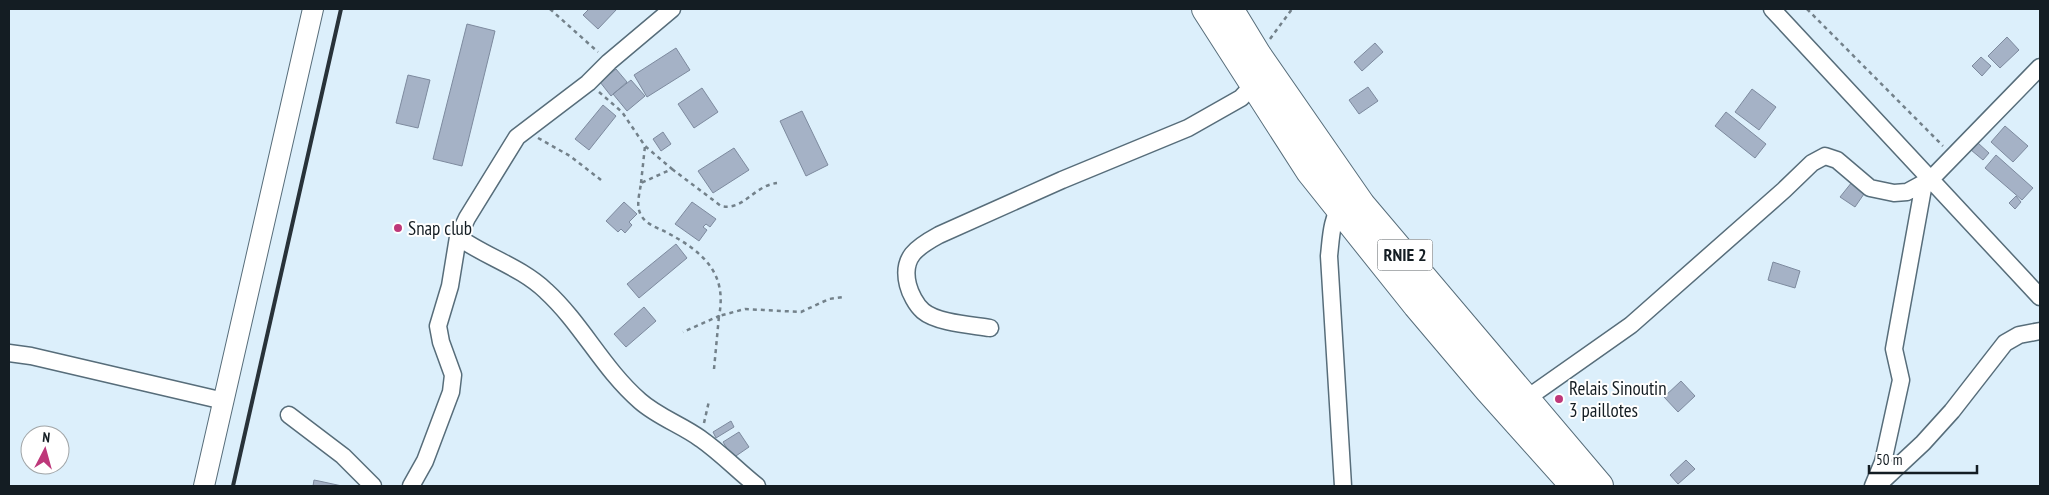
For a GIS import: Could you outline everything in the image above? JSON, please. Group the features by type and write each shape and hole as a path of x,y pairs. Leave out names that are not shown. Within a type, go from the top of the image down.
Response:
{"highway":[{"name":"RNIE 2","path":"1206,9 1310,171 1346,202 1526,399 1599,486"},
{"name":"RNIE 2","path":"1229,9 1346,202 1484,384 1575,486"}],"street":[{"path":"204,486 313,9"},
{"path":"411,486 425,461 451,392 453,375 440,342 438,326 450,286 458,237 467,218 517,137 588,83 609,62 672,9"},
{"path":"1772,9 1927,181 2040,297"},
{"path":"1526,399 1631,326 1812,163 1825,156 1837,160 1870,188 1894,193 1907,192 1927,181 2040,67"},
{"path":"990,328 948,321 923,311 910,293 906,274 907,264 913,252 924,243 974,219 1188,128 1241,98 1254,84"},
{"path":"1873,486 1883,462 1901,380 1894,349 1927,181"},
{"path":"1343,486 1329,256 1334,222 1346,202"},
{"path":"458,237 472,247 515,269 545,289 565,309 612,374 641,402 701,439 757,486"},
{"path":"1878,486 1946,418 2005,343 2019,335 2040,331"},
{"path":"9,353 31,356 224,401"},
{"path":"289,416 343,456 373,486"}],"path":[{"path":"550,9 609,62"},
{"path":"1257,55 1292,9"},
{"path":"1807,9 1953,156"},
{"path":"588,83 622,112 645,146 720,206 729,208 738,206 756,190 777,183"},
{"path":"528,129 543,142 570,156 601,180"},
{"path":"645,146 638,206 645,221 689,244 711,268 721,287 722,302 714,369"},
{"path":"640,183 672,169"},
{"path":"683,332 719,316 745,309 801,312 829,299 844,297"},
{"path":"701,439 709,402"}],"building":[{"path":"589,9 617,9 598,29 583,15"},
{"path":"467,24 495,31 462,166 433,159"},
{"path":"2007,37 2019,50 2000,68 1988,56"},
{"path":"1375,43 1383,52 1362,71 1354,62"},
{"path":"676,48 690,70 647,97 634,75"},
{"path":"1981,57 1991,66 1982,76 1972,66"},
{"path":"616,69 627,82 611,96 600,82"},
{"path":"408,75 430,80 418,128 396,123"},
{"path":"631,80 645,96 627,111 613,94"},
{"path":"1368,87 1378,101 1359,114 1349,100"},
{"path":"702,88 718,112 694,128 678,104"},
{"path":"1752,89 1776,107 1759,130 1735,112"},
{"path":"603,105 616,116 589,150 575,139"},
{"path":"802,111 828,165 806,176 780,121"},
{"path":"1726,112 1766,144 1755,158 1715,126"},
{"path":"2005,126 2028,146 2013,162 1991,142"},
{"path":"663,132 671,144 661,151 653,139"},
{"path":"1978,143 1989,153 1983,160 1971,150"},
{"path":"734,148 749,170 713,193 698,171"},
{"path":"1996,155 2033,188 2022,200 1985,168"},
{"path":"1852,182 1866,191 1855,207 1840,197"},
{"path":"2016,196 2021,202 2015,209 2009,203"},
{"path":"624,202 637,214 629,222 632,225 625,233 621,229 618,232 606,221"},
{"path":"692,202 716,219 710,227 706,224 703,227 707,230 699,241 675,224"},
{"path":"676,244 687,258 639,298 627,284"},
{"path":"1773,262 1800,271 1795,288 1768,280"},
{"path":"644,307 656,321 626,347 614,334"},
{"path":"1681,381 1695,396 1678,412 1664,397"},
{"path":"731,421 734,427 716,438 713,432"},
{"path":"739,432 749,447 733,458 723,442"},
{"path":"1686,460 1695,469 1678,484 1670,475"},
{"path":"314,480 319,481 342,486 313,486"}],"railway":[{"path":"233,486 341,9"}],"place":[{"name":"Snap club","path":"398,228"},
{"name":"Relais Sinoutin 3 paillotes","path":"1559,399"}]}
